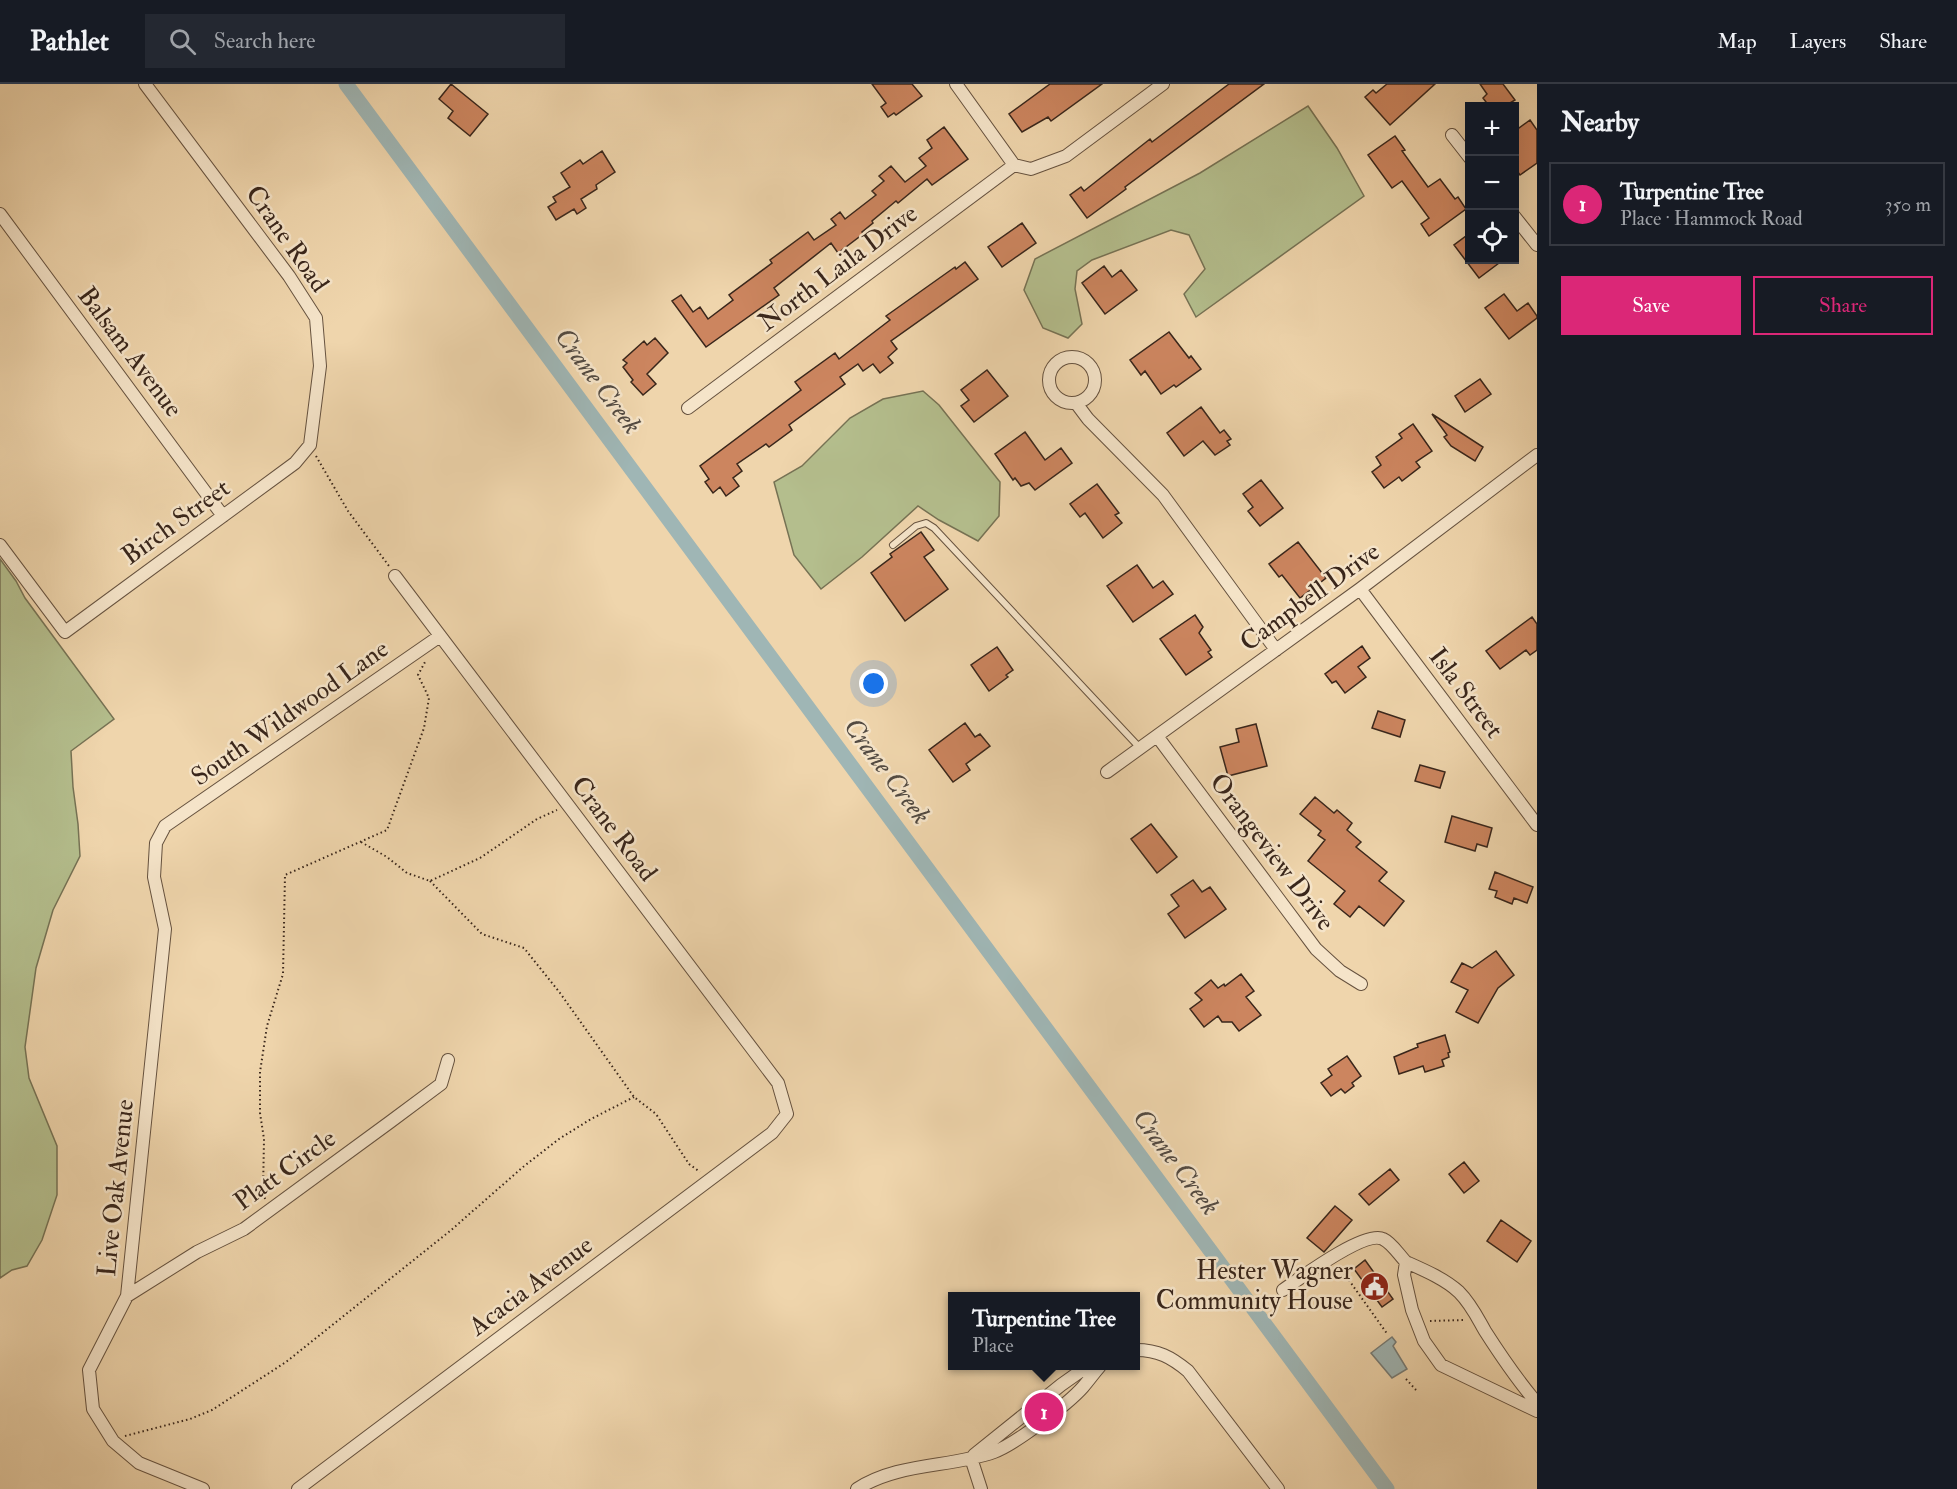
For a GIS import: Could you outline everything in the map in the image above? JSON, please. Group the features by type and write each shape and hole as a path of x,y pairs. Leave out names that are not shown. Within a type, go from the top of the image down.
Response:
{"street":[{"name":"Crane Road","path":"145,84 289,276 316,318 320,366 310,445"},
{"path":"956,84 1014,165 1031,169 1066,156 1163,84"},
{"path":"1452,135 1468,156"},
{"name":"North Laila Drive","path":"688,408 1014,165"},
{"name":"Balsam Avenue","path":"0,214 223,516"},
{"path":"1519,221 1537,245"},
{"path":"1076,403 1088,419 1163,495 1276,650"},
{"name":"Birch Street","path":"0,545 65,632 295,463 310,445"},
{"name":"Campbell Drive","path":"1107,772 1360,589 1537,455"},
{"name":"Crane Road","path":"395,576 778,1083 787,1114"},
{"name":"Isla Street","path":"1360,589 1537,825"},
{"name":"South Wildwood Lane","path":"165,826 440,636"},
{"name":"Orangeview Drive","path":"1157,736 1316,949 1340,971 1361,984"},
{"name":"Live Oak Avenue","path":"165,826 156,843 154,877 165,929 127,1296 89,1370 93,1409 113,1441 139,1463 203,1489"},
{"name":"Platt Circle","path":"127,1296 197,1252 243,1229 441,1084 448,1060"},
{"name":"Acacia Avenue","path":"298,1489 710,1180 772,1132 787,1114"},
{"path":"1284,1290 1357,1243 1375,1237 1382,1239 1406,1262 1458,1291 1471,1305 1481,1324 1537,1403"},
{"path":"1406,1262 1404,1275 1412,1310 1424,1341 1441,1365 1537,1411"},
{"path":"1141,1350 1172,1358 1188,1371 1278,1489"},
{"path":"971,1458 1082,1370"},
{"path":"857,1489 871,1480 897,1470 995,1452 1018,1439 1082,1389 1096,1370"},
{"path":"971,1458 981,1489"}],"lane":[{"path":"893,545 916,526 926,523 934,528 1140,749"}],"path":[{"path":"310,445 348,511 395,576"},
{"path":"268,1211 263,1192 264,1138 260,1072 267,1026 283,974 285,875 387,830 424,728 429,698 418,675 429,656"},
{"path":"430,881 480,858 537,819 567,805"},
{"path":"360,842 387,857 407,873 430,881 482,934 524,948 560,993 634,1097 656,1114 689,1164 710,1180"},
{"path":"113,1441 129,1434 190,1419 212,1410 286,1362 450,1232 523,1167 559,1139 591,1119 634,1097"},
{"path":"1332,1258 1388,1335"},
{"path":"1416,1321 1464,1320 1481,1324"},
{"path":"1406,1379 1416,1389"}],"green space":[{"path":"1308,106 1337,148 1364,196 1196,317 1184,294 1205,269 1189,235 1171,230 1092,260 1077,271 1075,289 1082,324 1068,338 1043,328 1024,290 1035,259 1200,173"},
{"path":"923,391 939,405 1000,482 999,516 978,541 918,506 862,557 821,589 794,555 774,482 802,466 850,418 883,399"},
{"path":"0,559 25,598 114,719 71,751 80,856 53,910 36,968 25,1047 29,1078 57,1146 57,1195 42,1240 27,1266 12,1270 0,1278"}],"water":[{"path":"1392,1337 1396,1342 1393,1346 1407,1369 1392,1378 1371,1353"}],"building":[{"path":"451,84 488,114 470,136 448,118 453,111 439,99"},
{"path":"872,84 912,84 922,96 896,115 894,113 888,117 881,107 886,103"},
{"path":"1050,84 1102,84 1051,121 1048,117 1022,132 1009,114"},
{"path":"1229,84 1264,84 1087,218 1070,195 1081,187 1084,191 1150,139 1152,142"},
{"path":"1387,84 1435,84 1390,125 1365,97 1373,90 1376,93"},
{"path":"1480,84 1503,84 1515,100 1486,102 1483,98 1487,94"},
{"path":"1530,120 1537,130 1537,163 1520,175 1519,174 1519,128"},
{"path":"944,127 968,159 932,185 927,179 898,203 896,201 872,221 873,223 862,232 863,234 838,253 831,243 774,288 779,295 706,347 672,301 681,295 693,312 700,307 708,319 733,300 729,295 772,263 770,260 808,232 814,240 836,225 831,219 840,212 845,219 876,195 872,191 884,181 879,176 891,166 905,182 926,166 919,158 932,148 927,140"},
{"path":"1395,136 1405,150 1402,151 1428,187 1440,179 1455,199 1458,197 1465,210 1429,236 1421,224 1429,218 1402,181 1392,188 1368,155"},
{"path":"602,151 615,172 596,185 597,189 581,199 586,208 577,214 574,209 556,220 548,207 556,202 553,197 570,187 561,173 580,160 583,164"},
{"path":"1022,223 1036,243 1002,267 988,247"},
{"path":"1465,237 1465,260 1454,245"},
{"path":"965,262 978,279 891,341 897,349 888,357 893,363 880,373 873,364 863,371 858,364 840,377 845,384 789,425 792,430 769,447 766,444 737,464 742,471 733,478 739,486 726,496 720,487 713,493 705,482 709,479 700,466 801,390 795,382 835,353 839,359 890,320 886,316"},
{"path":"1468,264 1498,264 1479,278"},
{"path":"1104,266 1112,277 1121,270 1137,290 1105,314 1082,283"},
{"path":"1504,294 1517,311 1528,303 1537,316 1509,339 1485,308"},
{"path":"1169,332 1189,358 1191,356 1201,369 1176,387 1174,385 1161,394 1145,371 1141,375 1130,360"},
{"path":"655,338 668,353 647,374 656,384 643,395 631,382 633,380 623,367 627,363 623,360 644,341 647,345"},
{"path":"987,370 1008,396 974,422 961,406 969,400 961,390"},
{"path":"1480,379 1491,394 1465,412 1455,396"},
{"path":"1201,407 1220,433 1224,430 1231,439 1227,441 1230,445 1215,455 1203,441 1184,456 1167,433"},
{"path":"1432,414 1483,447 1475,461 1451,446 1444,437 1447,435"},
{"path":"1413,424 1432,451 1416,462 1420,467 1402,481 1399,477 1384,488 1372,472 1381,465 1376,457 1402,438 1399,434"},
{"path":"1025,432 1045,460 1061,448 1072,463 1035,490 1029,483 1021,486 1015,478 1013,480 995,454"},
{"path":"1261,480 1283,508 1260,526 1248,511 1253,507 1243,494"},
{"path":"1097,484 1119,513 1115,515 1122,523 1103,538 1085,513 1080,517 1070,504"},
{"path":"921,532 934,550 924,557 948,589 905,621 871,573 892,557 890,554"},
{"path":"1298,542 1326,578 1300,598 1282,575 1279,577 1269,564"},
{"path":"1137,565 1153,588 1163,581 1173,594 1133,622 1107,586"},
{"path":"1195,615 1203,627 1199,633 1211,650 1208,652 1212,657 1186,675 1160,639"},
{"path":"1532,617 1537,624 1537,650 1530,655 1526,650 1500,669 1486,651"},
{"path":"1362,646 1370,658 1358,667 1366,677 1345,693 1336,681 1332,683 1325,674"},
{"path":"997,647 1013,670 1006,675 1008,677 989,691 971,665"},
{"path":"1378,711 1405,720 1400,737 1372,728"},
{"path":"965,723 975,737 980,734 990,746 966,764 970,770 953,782 929,750"},
{"path":"1256,724 1267,766 1228,776 1220,747 1239,742 1236,729"},
{"path":"1420,765 1445,772 1440,788 1415,781"},
{"path":"1315,797 1334,813 1337,810 1352,823 1347,830 1361,842 1356,847 1387,872 1379,881 1404,901 1384,926 1359,906 1350,917 1334,904 1345,891 1308,861 1325,840 1318,835 1321,831 1300,814"},
{"path":"1452,816 1492,828 1487,847 1477,844 1475,851 1445,842"},
{"path":"1151,824 1177,857 1157,873 1131,839"},
{"path":"1495,872 1533,887 1527,903 1514,898 1512,904 1495,897 1497,891 1489,889"},
{"path":"1193,880 1202,892 1210,887 1226,909 1185,938 1168,914 1179,906 1171,895"},
{"path":"1496,951 1514,975 1498,988 1478,1023 1456,1012 1468,990 1451,982 1462,963 1472,968"},
{"path":"1241,974 1254,991 1246,997 1261,1015 1239,1031 1232,1022 1222,1022 1218,1016 1204,1027 1190,1009 1202,1000 1195,993 1211,980 1218,988 1224,984 1225,986"},
{"path":"1445,1035 1450,1052 1449,1057 1442,1060 1444,1066 1425,1072 1423,1066 1399,1074 1394,1057 1418,1047 1417,1044"},
{"path":"1347,1056 1361,1076 1345,1093 1341,1089 1331,1096 1321,1083 1332,1075 1328,1069"},
{"path":"1464,1162 1479,1181 1464,1193 1449,1174"},
{"path":"1390,1169 1399,1180 1369,1205 1359,1194"},
{"path":"1335,1206 1352,1220 1324,1252 1307,1238"},
{"path":"1501,1220 1531,1241 1517,1262 1487,1241"},
{"name":"Hester Wagner Community House","path":"1365,1260 1393,1299 1382,1307 1354,1269"}],"waterway":[{"name":"Crane Creek","path":"346,84 1387,1489"}],"place":[{"name":"Hester Wagner Community House","path":"1374,1286"},
{"name":"Turpentine Tree","path":"1044,1412"}]}
